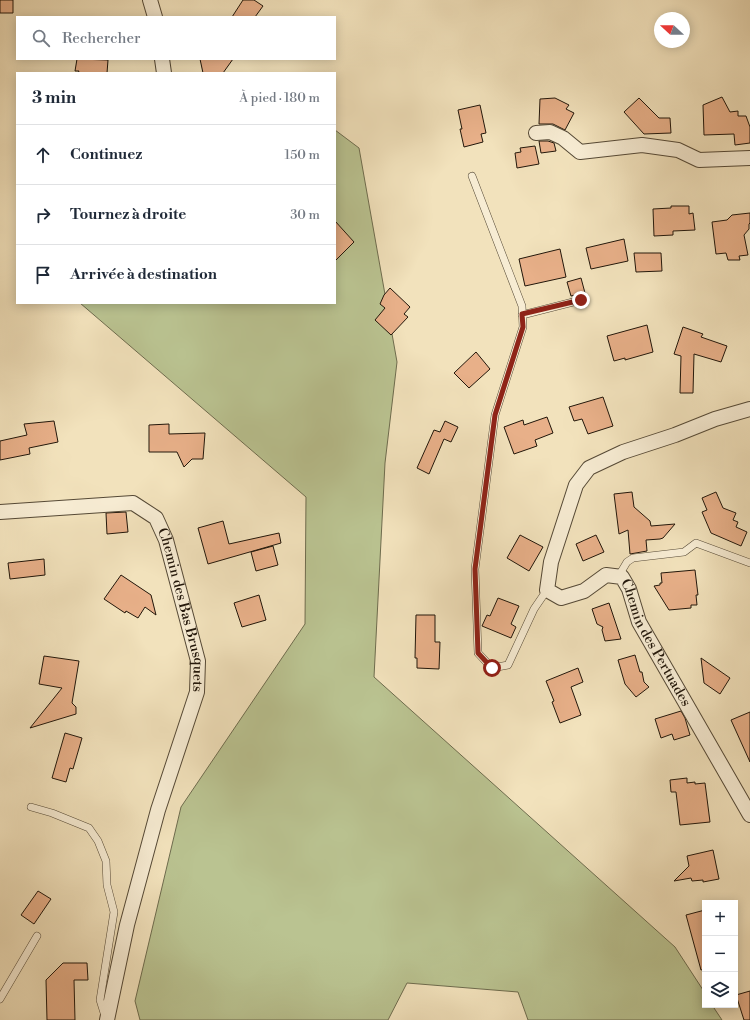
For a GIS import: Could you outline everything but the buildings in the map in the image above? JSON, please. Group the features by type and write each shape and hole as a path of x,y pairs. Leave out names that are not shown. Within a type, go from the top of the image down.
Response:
{"street":[{"path":"150,0 155,16"},
{"path":"162,60 164,72"},
{"path":"536,133 550,132 563,138 580,152 642,145 678,150 699,160 750,158"},
{"path":"547,590 551,562 576,485 589,468 623,452 750,408"},
{"name":"Chemin des Bas Brusquets","path":"0,512 133,503 156,518 166,540 198,661 197,692 154,825 127,925 106,1020"},
{"name":"Chemin des Pertuades","path":"547,590 561,598 584,591 606,575 622,577 629,589 639,622 750,815"}],"lane":[{"path":"472,176 522,306 523,327 495,415 475,569 478,653 492,668 508,665 534,608 547,590"},
{"path":"522,314 581,300"},
{"path":"618,577 627,562 633,558 684,552 696,543 750,563"},
{"path":"31,806 89,828 98,841 106,861 107,885 114,912 100,1000 106,1020"},
{"path":"0,999 37,936"}],"green space":[{"path":"336,131 359,148 397,362 385,463 374,677 675,947 702,988 702,1008 714,1008 722,1020 528,1020 518,992 407,983 388,1020 140,1020 135,1001 181,807 305,624 306,497 81,304 336,304"}],"route":[{"path":"492,668 478,653 475,569 495,415 506,376 523,327 522,314 581,300"}]}
